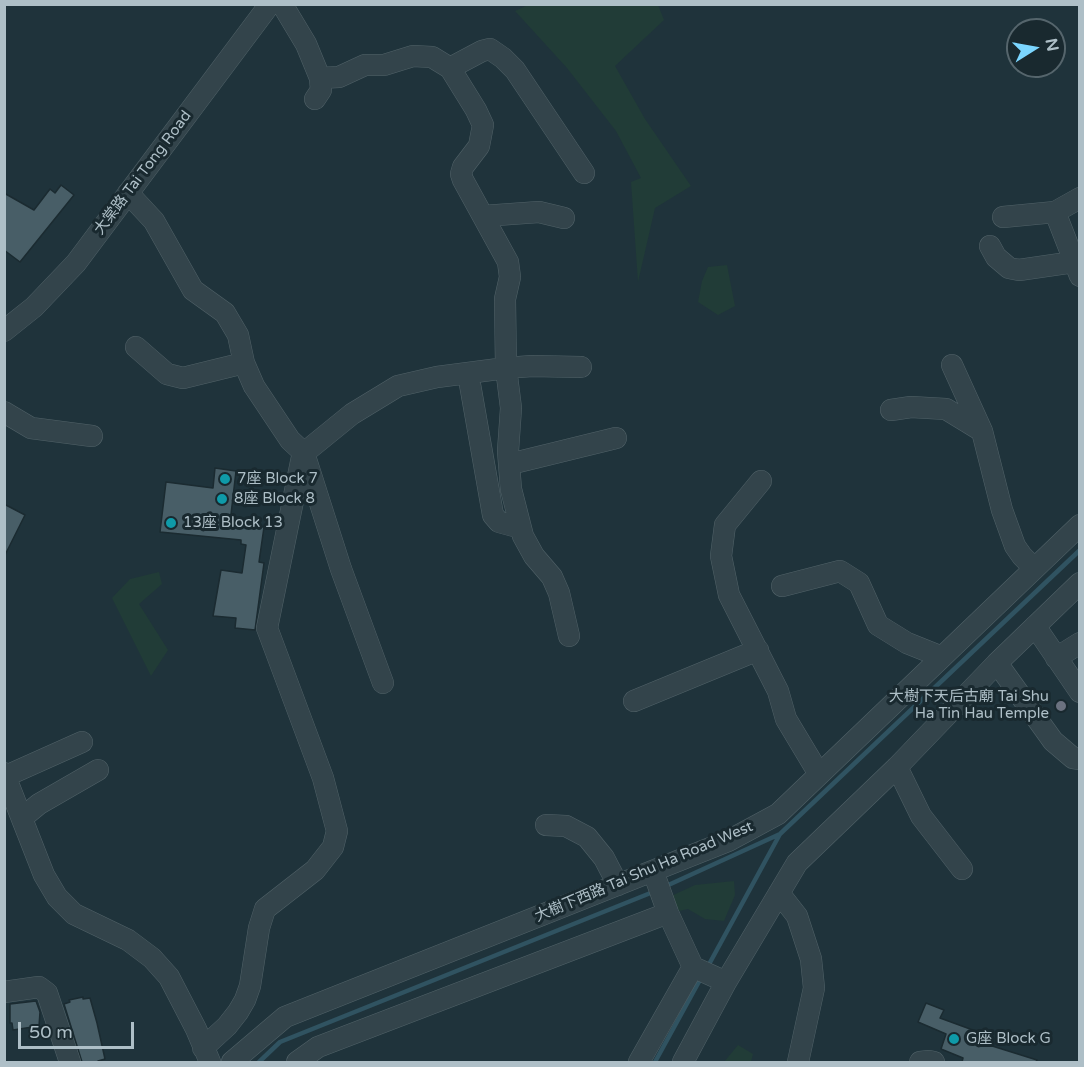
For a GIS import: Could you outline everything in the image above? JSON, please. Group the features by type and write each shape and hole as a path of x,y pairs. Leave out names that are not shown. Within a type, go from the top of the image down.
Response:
{"street":[{"path":"246,4 273,6 306,44 320,78 321,90 315,99"},
{"name":"大棠路 Tai Tong Road","path":"4,331 34,307 76,263 273,6"},
{"path":"450,68 490,49 503,58 515,70 584,173"},
{"path":"320,78 339,77 365,65 384,65 413,56 432,57 450,68 483,125 479,146 463,167 461,174 508,262 510,277 505,298 506,368 511,408 509,460 511,489 528,547 552,577 564,608 569,636"},
{"path":"128,193 154,221 193,290 225,313 238,335 244,363 254,386 290,440 304,452 341,569 383,683"},
{"path":"1003,216 1055,212 1080,198"},
{"path":"483,216 539,212 564,218"},
{"path":"990,246 996,256 1009,268 1019,270 1077,269 1055,212"},
{"path":"136,347 167,374 183,378 244,363"},
{"path":"952,365 982,431 1002,510 1015,546 1034,568"},
{"path":"206,1055 245,1000 250,986 259,928 265,909 315,870 333,847 337,831 323,778 267,628 304,452 352,414 398,386 506,368 581,367"},
{"path":"468,373 493,515 499,522 521,528"},
{"path":"891,410 910,407 946,409 982,431"},
{"path":"4,412 31,428 92,436"},
{"path":"509,460 514,463 616,438"},
{"path":"762,481 725,525 721,556 729,595 778,691 786,719 819,774"},
{"name":"大樹下西路 Tai Shu Ha Road West","path":"232,1062 285,1017 728,841 778,814 1080,525"},
{"path":"782,586 840,571 859,584 878,625 907,643 942,657"},
{"path":"683,1062 723,981 797,863 897,767 997,663 1080,583"},
{"path":"1035,626 1080,692"},
{"path":"1056,658 1080,643"},
{"path":"634,701 758,651"},
{"path":"997,663 1053,741 1073,758 1080,759"},
{"path":"82,742 5,775 14,811 57,897 74,914 128,940 152,958 169,977 196,1029 206,1055"},
{"path":"897,767 921,816 962,869"},
{"path":"14,811 39,804 98,770"},
{"path":"546,825 566,826 587,837 604,858 618,885"},
{"path":"653,871 668,913 696,969 723,981"},
{"path":"780,892 797,916 811,959 814,988 799,1062"},
{"path":"297,1062 318,1047 668,913"},
{"path":"639,1062 696,969"},
{"path":"4,992 39,987 48,993 70,1062"},
{"path":"920,1062 934,1062"}],"green space":[{"path":"530,4 658,5 664,20 615,66 645,119 691,186 655,208 638,282 631,182 641,178 616,131 567,68 515,11"},
{"path":"727,265 735,306 718,315 698,302 702,281 708,267"},
{"path":"159,572 162,584 139,604 168,650 151,676 112,598 130,579"},
{"path":"734,881 735,895 724,921 705,919 688,909 675,912 669,897 695,885"},
{"path":"738,1045 753,1054 751,1062 724,1062"}],"building":[{"path":"61,185 74,195 20,262 4,250 4,193 34,210 50,189 55,193"},
{"path":"215,468 236,471 230,523 264,527 259,562 264,563 255,630 235,628 236,618 213,616 221,570 242,573 246,545 241,544 241,540 160,532 166,482 213,488"},
{"path":"4,504 25,515 4,557"},
{"path":"83,997 83,999 90,998 97,1023 105,1059 99,1062 82,1062 64,1004 70,1002 69,1000"},
{"path":"36,1001 40,1012 39,1026 13,1030 12,1023 10,1023 10,1004"},
{"path":"926,1003 944,1010 940,1018 992,1037 989,1045 1037,1060 1036,1062 962,1062 963,1058 941,1049 946,1034 918,1022"}],"waterway":[{"path":"664,887 780,834 1080,550"},
{"path":"707,968 780,834"},
{"path":"259,1062 280,1042 653,892"},
{"path":"655,1062 701,978"}],"place":[{"name":"7座 Block 7","path":"225,479"},
{"name":"8座 Block 8","path":"222,499"},
{"name":"13座 Block 13","path":"171,523"},
{"name":"大樹下天后古廟 Tai Shu Ha Tin Hau Temple","path":"1061,706"},
{"name":"G座 Block G","path":"954,1039"}]}
